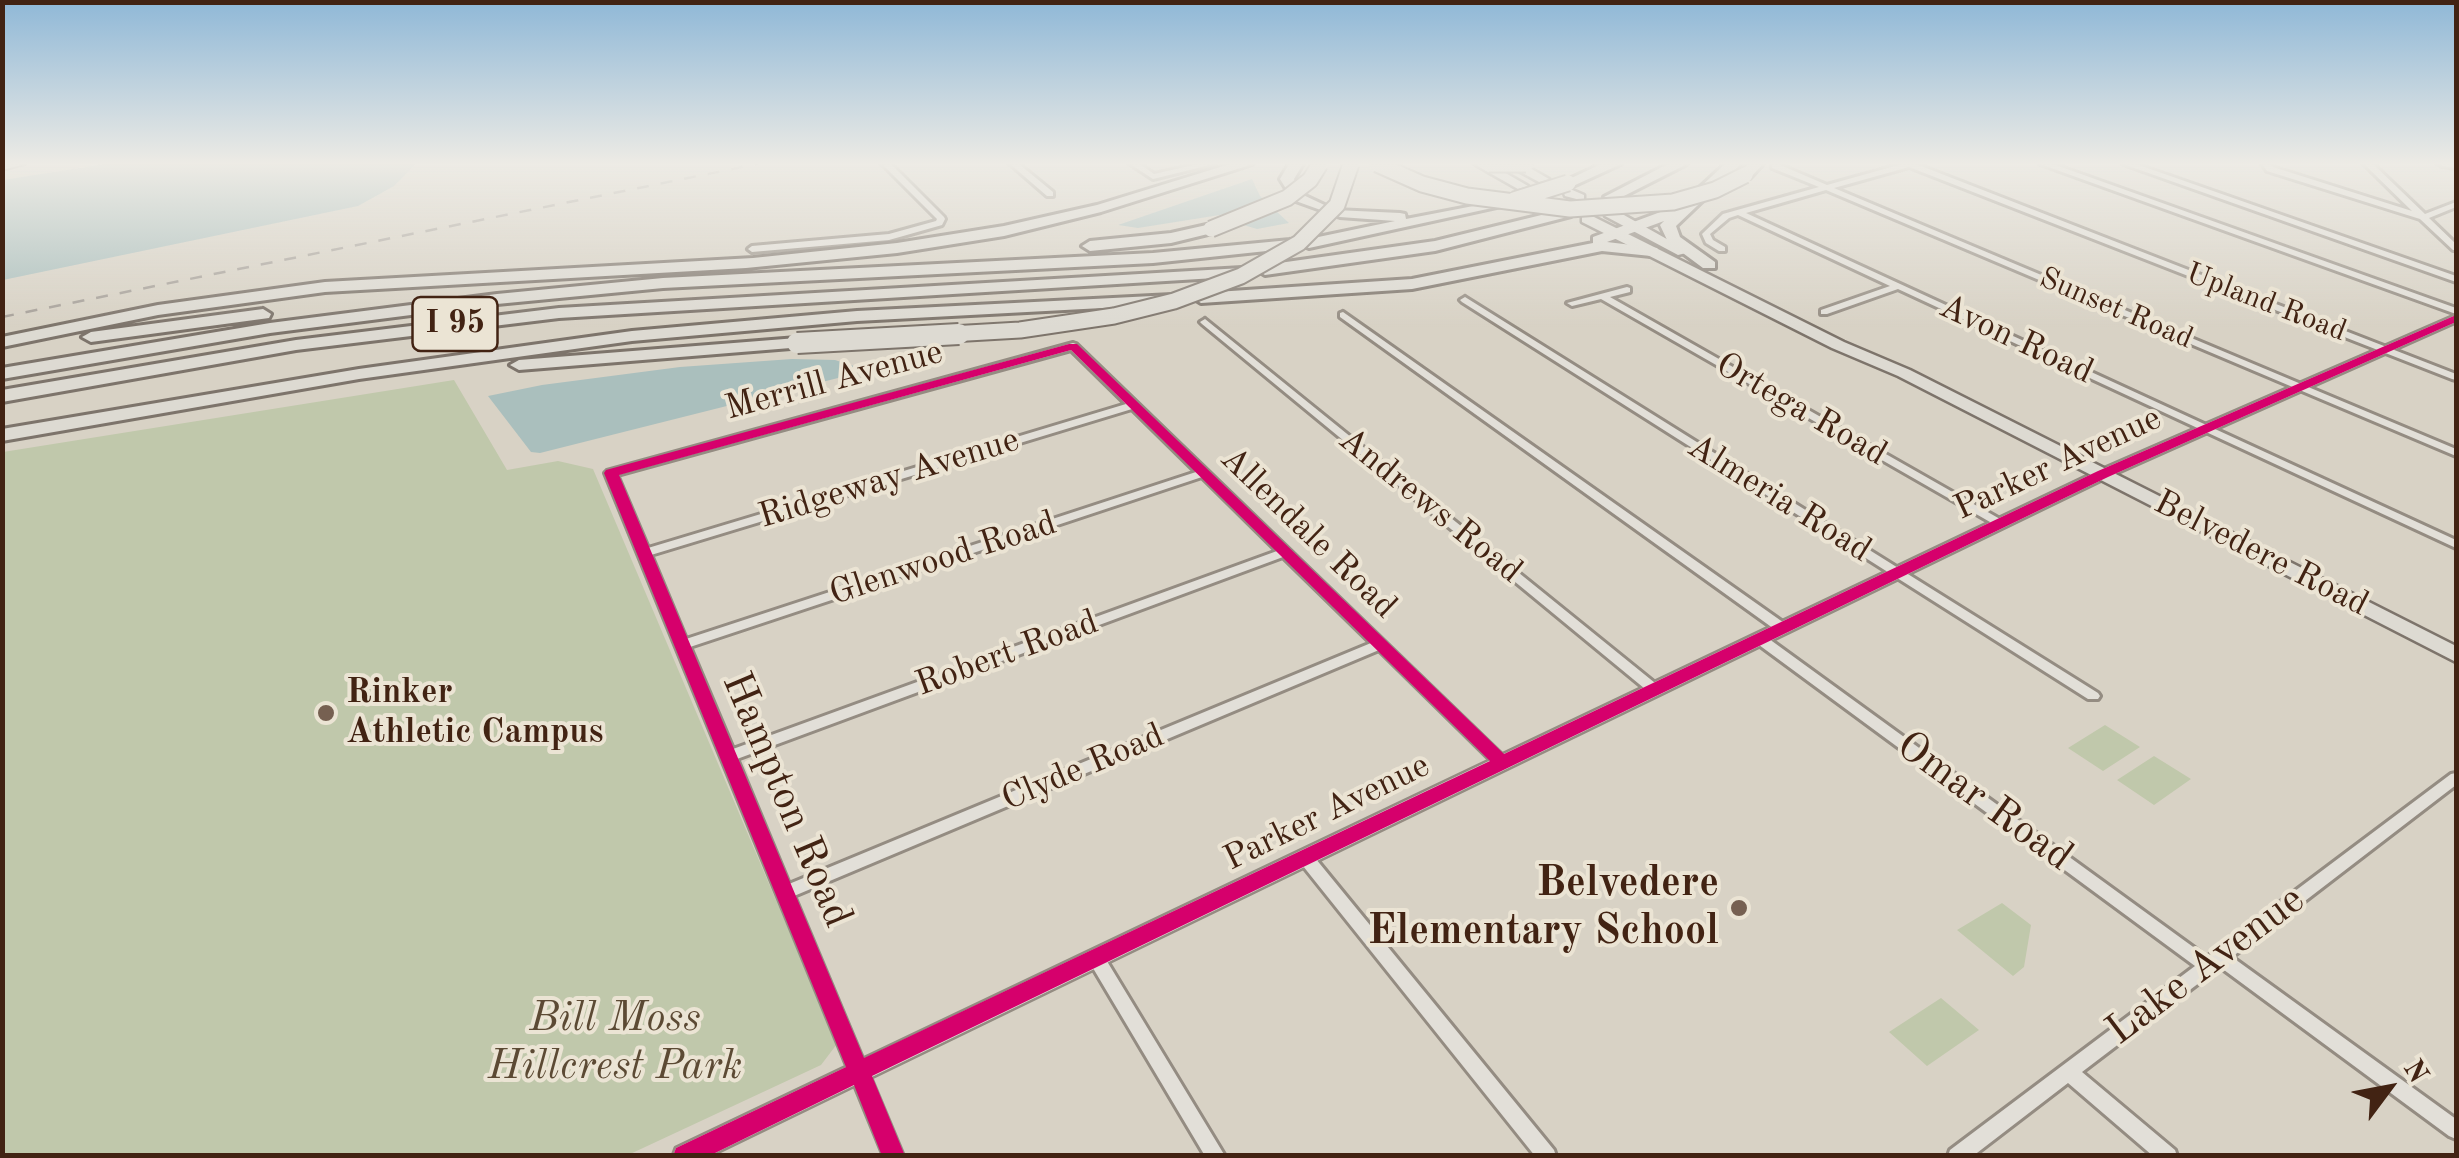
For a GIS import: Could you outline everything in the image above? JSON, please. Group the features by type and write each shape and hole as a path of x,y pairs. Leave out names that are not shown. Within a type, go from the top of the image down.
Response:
{"highway":[{"path":"2,342 185,306 300,290 749,256 875,251 1004,231 1059,218"},
{"path":"749,256 1107,245 1171,238 1237,218"},
{"path":"55,426 490,368 1046,327 1114,316 1184,298 1259,267 1310,234 1325,218"},
{"path":"1309,242 1427,218"},
{"path":"1265,270 1410,251 1545,218"},
{"path":"1508,266 1659,218"},
{"path":"1675,218 1668,225 1668,233 1709,265"},
{"name":"I 95","path":"2,374 341,318 575,292 789,276 1166,257 1290,245"},
{"path":"1201,298 1394,286 1609,246 1651,251"},
{"name":"I 95","path":"2,396 265,350 474,322 680,303 1242,272"},
{"path":"2,351 411,298 519,289 575,292"},
{"path":"2,410 209,372 407,343 865,300 912,292"},
{"path":"2,435 377,371 616,338 857,316 1172,300"}],"main road":[{"name":"Belvedere Road","path":"1593,218 1616,234 1838,345 1904,373 2456,655"},
{"name":"Belvedere Road","path":"1625,218 1854,340 1904,373"}],"street":[{"path":"749,256 890,237 939,224 940,218"},
{"path":"1722,249 1708,241 1706,234 1724,218"},
{"name":"Avon Road","path":"1751,218 2456,544"},
{"name":"Sunset Road","path":"1899,218 2456,452"},
{"name":"Upland Road","path":"2046,218 2456,377"},
{"path":"2191,218 2456,315"},
{"path":"2283,218 2456,278"},
{"path":"2425,218 2456,248"},
{"path":"1824,312 1899,286"},
{"path":"1572,304 1627,290"},
{"name":"Ortega Road","path":"1602,296 2001,523"},
{"name":"Almeria Road","path":"1466,300 2093,696"},
{"path":"1342,315 1782,628"},
{"name":"Parker Avenue","path":"684,1156 2104,474 2386,350 2456,315"},
{"name":"Andrews Road","path":"1205,322 1655,690"},
{"name":"Allendale Road","path":"1073,346 1502,762"},
{"name":"Merrill Avenue","path":"611,473 1073,346"},
{"name":"Ridgeway Avenue","path":"644,552 1134,405"},
{"name":"Hampton Road","path":"611,473 894,1156"},
{"name":"Glenwood Road","path":"683,645 1203,473"},
{"name":"Robert Road","path":"730,756 1284,552"},
{"name":"Omar Road","path":"1760,639 2456,1130"},
{"name":"Clyde Road","path":"786,892 1379,645"},
{"name":"Lake Avenue","path":"1957,1156 2456,778"},
{"path":"1306,857 1547,1156"},
{"path":"1096,958 1216,1156"},
{"path":"2068,1071 2168,1156"}],"green space":[{"name":"Rinker Athletic Campus","path":"454,380 507,470 558,461 593,469 837,1044 821,1065 628,1155 3,1155 3,452"},
{"path":"2105,725 2140,747 2103,771 2068,748"},
{"path":"2154,756 2191,779 2154,805 2117,780"},
{"path":"2002,903 2031,925 2024,967 2013,976 1957,930"},
{"path":"1941,998 1979,1030 1927,1066 1889,1032"}],"shaded area":[{"path":"3,218 300,218 3,280"},
{"path":"1138,218 1201,218 1138,228 1118,225"},
{"path":"1236,218 1284,218 1289,223 1257,229 1240,224"},
{"path":"835,360 857,367 838,378 540,453 531,452 488,396 680,367"}],"railway":[{"path":"2,317 490,218"}],"cycle path":[{"path":"684,1156 2103,474 2456,318"},
{"path":"894,1156 611,473 1073,346 1502,762"}],"place":[{"name":"Rinker Athletic Campus","path":"326,713"},
{"name":"Belvedere Elementary School","path":"1739,908"}],"park label":[{"name":"Bill Moss Hillcrest Park","path":"615,1043"}]}
